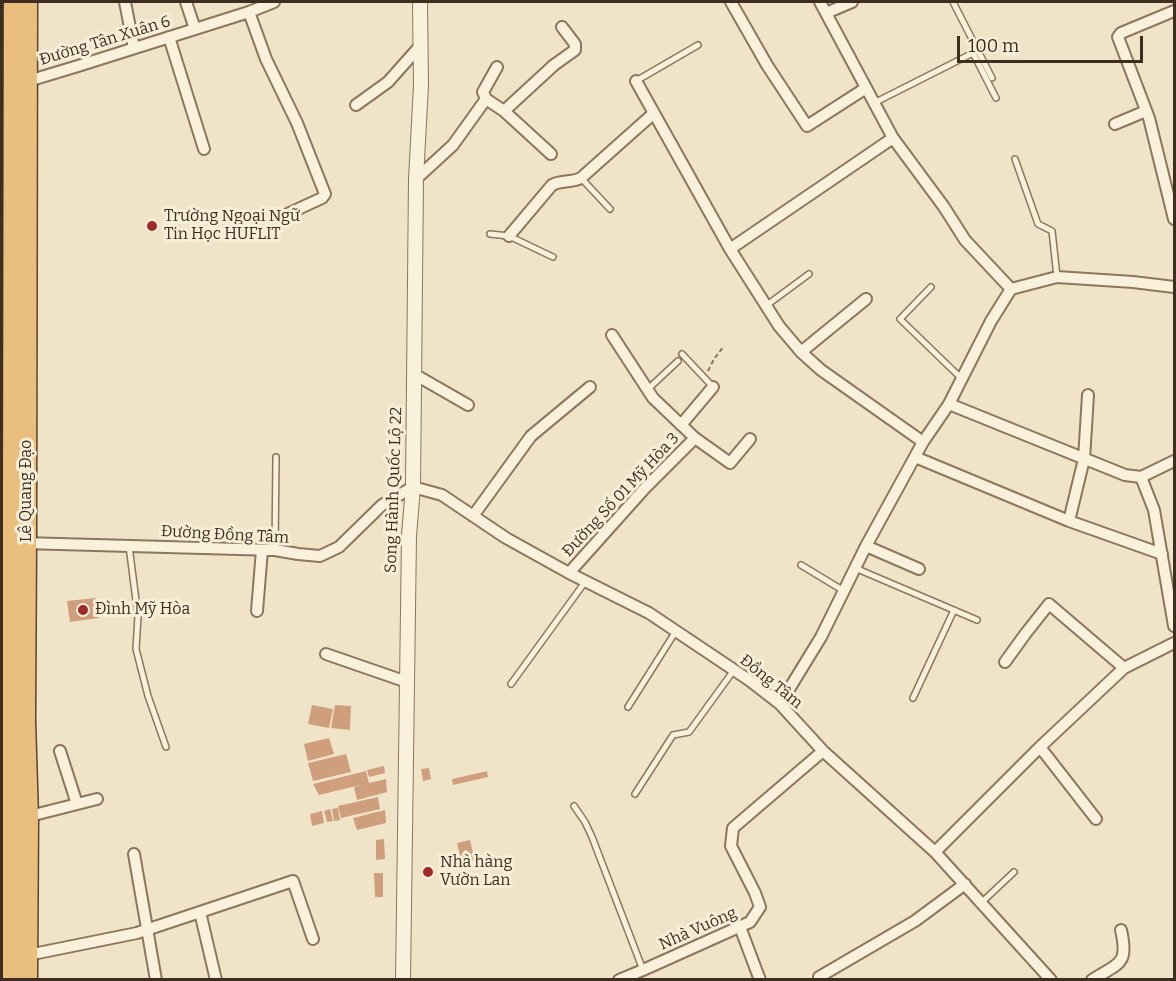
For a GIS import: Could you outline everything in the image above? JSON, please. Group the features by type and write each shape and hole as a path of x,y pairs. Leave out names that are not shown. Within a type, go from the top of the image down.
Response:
{"highway":[{"name":"Lê Quang Đạo","path":"13,2 20,83 20,957 28,980"},
{"name":"Lê Quang Đạo","path":"20,83 28,2"},
{"name":"Lê Quang Đạo","path":"11,980 20,957"}],"street":[{"path":"125,2 134,48"},
{"path":"186,2 195,29"},
{"name":"Đường Tân Xuân 6","path":"20,83 249,12 274,2"},
{"name":"Song Hành Quốc Lộ 22","path":"403,980 409,536 413,486 416,179 421,85 420,2"},
{"path":"731,2 807,126 866,88"},
{"path":"820,2 893,138 944,207 965,240 1011,289"},
{"path":"826,13 852,2"},
{"path":"1174,11 1121,33 1119,36 1146,111 1174,219"},
{"path":"249,12 266,59 297,123 325,194 322,198 283,216"},
{"path":"504,111 554,65 575,51 575,44 562,27"},
{"path":"170,37 204,149"},
{"path":"356,105 388,82 420,46"},
{"path":"497,67 483,92 486,99 504,111 551,154"},
{"path":"636,81 730,249 778,326 821,370 923,442"},
{"path":"416,179 453,145 486,99"},
{"path":"1115,123 1146,111"},
{"path":"509,236 554,183 581,178 654,113"},
{"path":"730,249 893,138"},
{"path":"780,704 821,637 866,546 923,442 949,404 991,321 1011,289 1057,278 1174,286"},
{"path":"801,352 866,299"},
{"path":"612,335 653,398 695,438 730,463 750,439"},
{"path":"414,374 468,405"},
{"path":"473,516 531,436 590,387"},
{"path":"681,425 713,387"},
{"path":"1069,521 1084,459 1088,395"},
{"path":"949,404 1125,475 1141,477 1174,461"},
{"name":"Đường Số 01 Mỹ Hòa 3","path":"568,573 645,488 695,438"},
{"path":"915,457 1069,521 1162,554"},
{"path":"1141,477 1154,510 1174,626"},
{"name":"Đường Đồng Tâm","path":"20,543 275,550 320,556 339,547 382,505 413,486"},
{"name":"Đồng Tâm","path":"413,486 442,495 506,538 585,582 649,613 780,704 824,751 935,852 1051,980"},
{"path":"866,546 919,569"},
{"path":"257,611 262,550"},
{"path":"1005,662 1049,604 1124,668"},
{"path":"935,852 1040,747 1124,668 1174,643"},
{"path":"326,654 407,682"},
{"path":"1040,747 1096,819"},
{"path":"60,750 77,804"},
{"name":"Nhà Vuông","path":"619,980 750,922 760,907 731,846 733,828 824,751"},
{"path":"20,819 97,799"},
{"path":"134,854 156,980"},
{"path":"20,957 137,933 293,881 313,939"},
{"path":"819,977 915,921 964,884"},
{"path":"200,912 216,980"},
{"path":"740,927 760,980"},
{"path":"1092,980 1118,964 1122,959 1125,952 1121,930"}],"lane":[{"path":"953,2 992,78"},
{"path":"636,81 698,45"},
{"path":"874,103 973,53 996,98"},
{"path":"1015,159 1038,224 1052,231 1057,278"},
{"path":"581,178 610,209"},
{"path":"490,234 509,236 553,257"},
{"path":"765,306 809,274"},
{"path":"931,287 900,319 962,379"},
{"path":"682,354 713,387"},
{"path":"647,390 678,361"},
{"path":"275,550 276,457"},
{"path":"129,546 138,616 136,649 148,696 166,747"},
{"path":"801,565 844,591"},
{"path":"855,568 977,620"},
{"path":"511,684 585,582"},
{"path":"913,698 954,610"},
{"path":"628,707 676,631"},
{"path":"635,794 673,735 689,732 734,670"},
{"path":"574,806 588,828 643,970"},
{"path":"981,903 1014,872"}],"path":[{"path":"713,387 708,372 724,346"}],"building":[{"name":"Đình Mỹ Hòa","path":"96,598 99,618 70,622 67,601"},
{"path":"312,705 333,709 329,728 308,724"},
{"path":"335,705 351,706 350,730 331,728"},
{"path":"329,738 334,754 308,761 304,744"},
{"path":"346,754 351,772 313,781 308,763"},
{"path":"384,766 385,773 369,777 367,770"},
{"path":"429,768 431,779 423,781 421,769"},
{"path":"366,771 369,783 386,779 387,792 357,800 354,787 364,784 319,795 313,784"},
{"path":"487,771 488,777 453,785 452,779"},
{"path":"378,797 380,809 341,818 338,806"},
{"path":"338,808 340,820 334,821 332,809"},
{"path":"330,809 333,821 327,822 324,811"},
{"path":"385,810 386,823 357,830 353,818"},
{"path":"322,811 324,823 312,826 310,814"},
{"path":"384,839 385,859 376,860 376,840"},
{"path":"470,840 475,861 462,864 457,843"},
{"path":"374,873 383,873 383,897 375,897"}],"place":[{"name":"Trường Ngoại Ngữ Tin Học HUFLIT","path":"152,226"},
{"name":"Đình Mỹ Hòa","path":"83,610"},
{"name":"Nhà hàng Vườn Lan","path":"428,872"}]}
